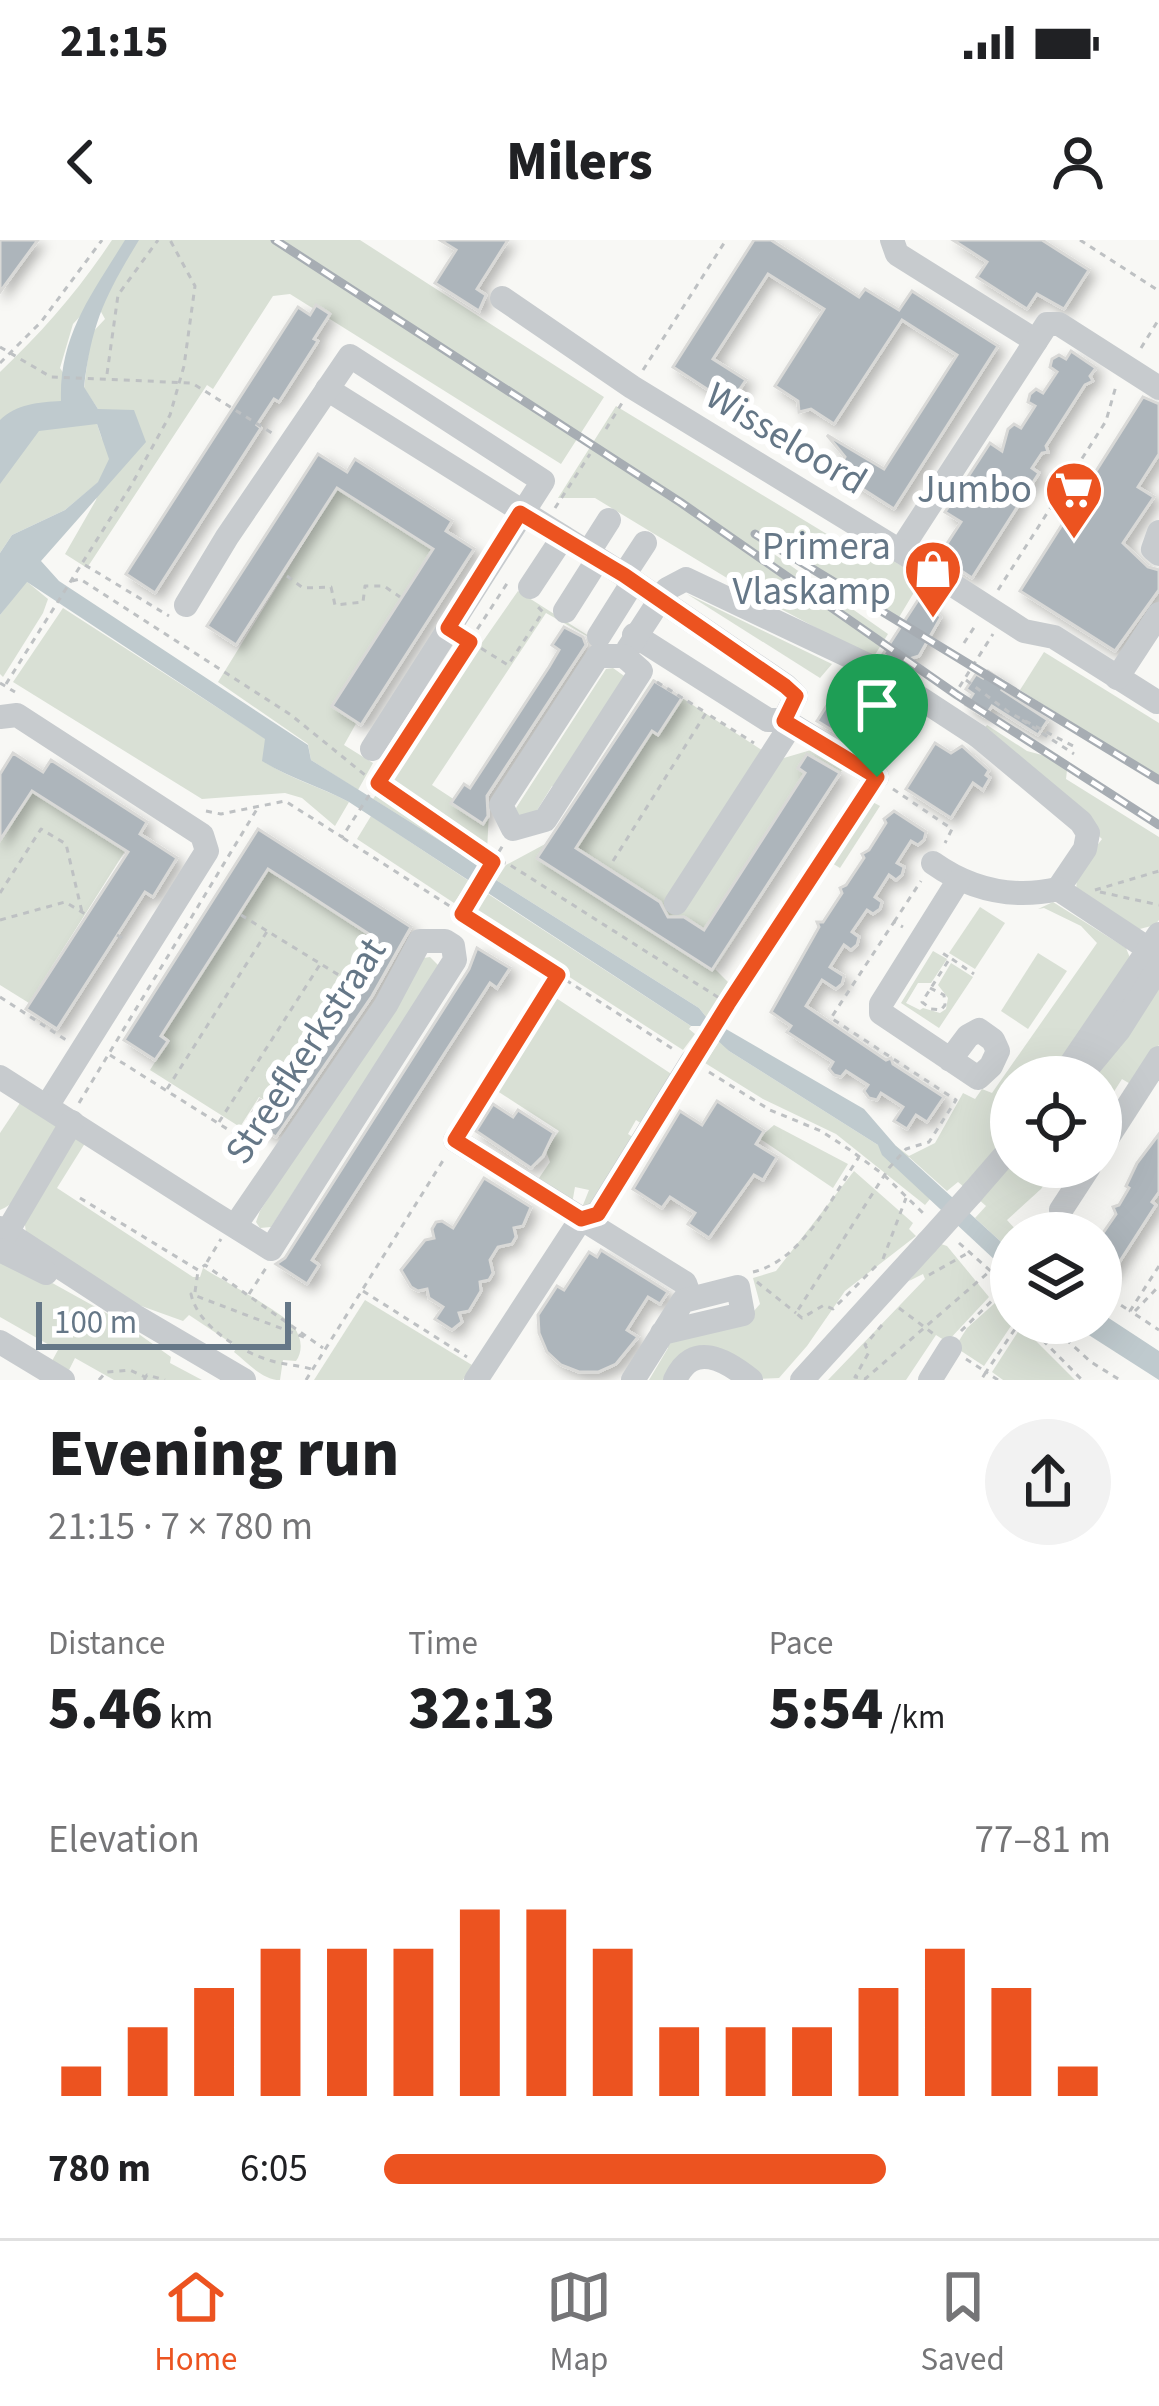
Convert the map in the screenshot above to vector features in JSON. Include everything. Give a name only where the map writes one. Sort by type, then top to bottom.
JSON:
[{"type":"street","points":[[892,240],[897,254],[1036,341]]},
{"type":"street","name":"Wisseloord","points":[[502,298],[632,387],[1024,631],[1054,637],[1158,701]]},
{"type":"street","points":[[900,550],[1047,324],[1059,324],[1159,388]]},
{"type":"street","points":[[183,603],[350,356],[543,481],[520,513],[459,635],[372,749]]},
{"type":"street","points":[[327,388],[593,556],[796,696],[772,755],[676,904]]},
{"type":"street","points":[[565,611],[609,520]]},
{"type":"street","points":[[524,592],[553,531]]},
{"type":"street","points":[[1159,532],[1153,549],[1159,554]]},
{"type":"street","points":[[598,636],[645,543]]},
{"type":"street","points":[[877,777],[788,723],[767,720],[633,654],[598,656],[502,805],[513,830],[545,820],[633,654],[659,601],[686,579],[874,668],[978,736],[1081,822],[1088,833],[1085,849],[1058,889],[1024,897],[958,881],[933,863]]},
{"type":"street","points":[[1117,678],[1159,614]]},
{"type":"street","points":[[9,709],[202,835],[207,851],[93,1056],[2,1238],[244,1380]]},
{"type":"street","points":[[950,1060],[896,1026],[881,1013],[881,1004],[958,881]]},
{"type":"street","points":[[1058,889],[1151,949]]},
{"type":"street","name":"Streefkerkstraat","points":[[235,1226],[386,1005],[420,941],[445,941],[454,946],[454,960],[271,1249]]},
{"type":"street","points":[[1077,1056],[1151,949]]},
{"type":"street","points":[[1097,1056],[1119,1030],[1151,949]]},
{"type":"street","points":[[480,1374],[581,1219],[598,1214],[699,1050]]},
{"type":"street","points":[[1122,1115],[1159,1058]]},
{"type":"street","points":[[0,1077],[271,1249]]},
{"type":"street","points":[[455,1140],[685,1283],[690,1297]]},
{"type":"street","points":[[802,1380],[990,1172]]},
{"type":"street","points":[[1061,1210],[1075,1188]]},
{"type":"street","points":[[633,1380],[662,1333],[690,1297],[738,1287],[743,1314],[662,1333]]},
{"type":"street","points":[[0,1342],[63,1380]]},
{"type":"street","points":[[930,1380],[950,1348]]},
{"type":"street","points":[[675,1380],[680,1368],[697,1357],[722,1357],[752,1380]]},
{"type":"path","points":[[0,363],[74,283],[103,240]]},
{"type":"path","points":[[107,377],[118,295],[158,240]]},
{"type":"path","points":[[9,709],[3,684],[55,610],[170,415],[184,366],[195,286],[170,240]]},
{"type":"path","points":[[606,429],[727,240]]},
{"type":"path","points":[[1080,240],[1159,291]]},
{"type":"path","points":[[950,701],[965,680],[995,613],[1106,422],[1115,388],[1159,319]]},
{"type":"path","points":[[0,347],[51,377],[192,383],[290,444]]},
{"type":"path","points":[[553,531],[590,454]]},
{"type":"path","points":[[83,564],[172,617],[183,603]]},
{"type":"path","points":[[287,576],[303,588],[331,587],[334,605],[363,602],[365,586],[384,586],[400,597]]},
{"type":"path","points":[[72,581],[80,579],[291,715],[492,864],[507,863],[728,1004]]},
{"type":"path","points":[[342,837],[378,783],[459,635],[524,592],[543,612],[508,665],[459,635]]},
{"type":"path","points":[[964,643],[995,613]]},
{"type":"path","points":[[633,654],[706,712],[772,755]]},
{"type":"path","points":[[965,680],[1076,751]]},
{"type":"path","points":[[699,1050],[924,706]]},
{"type":"path","points":[[613,861],[706,712]]},
{"type":"path","points":[[914,721],[934,720]]},
{"type":"path","points":[[877,777],[952,830],[894,922]]},
{"type":"path","points":[[196,809],[221,814],[285,801],[558,975],[699,1050],[770,1111],[821,1131],[859,1156],[906,1198],[932,1234]]},
{"type":"path","points":[[109,1054],[210,895],[258,813],[256,807]]},
{"type":"path","points":[[0,893],[41,829],[66,844],[84,914],[65,902],[0,920]]},
{"type":"path","points":[[462,914],[513,830]]},
{"type":"path","points":[[1159,871],[1093,891],[1159,905]]},
{"type":"path","points":[[241,915],[342,977]]},
{"type":"path","points":[[166,1090],[268,930]]},
{"type":"path","points":[[950,958],[974,974]]},
{"type":"path","points":[[218,1123],[321,963]]},
{"type":"path","points":[[306,1380],[558,975]]},
{"type":"path","points":[[0,998],[93,1056],[109,1054],[277,1161]]},
{"type":"path","points":[[62,1116],[93,1056]]},
{"type":"path","points":[[796,1313],[884,1175],[906,1149]]},
{"type":"path","points":[[753,1272],[774,1267],[820,1217],[859,1156]]},
{"type":"path","points":[[80,1198],[198,1270]]},
{"type":"path","points":[[774,1299],[802,1318],[824,1305],[833,1309],[883,1260],[906,1198]]},
{"type":"path","points":[[235,1226],[225,1232],[198,1270],[191,1301],[216,1333],[272,1361],[312,1370]]},
{"type":"path","points":[[907,1296],[865,1345],[868,1352],[855,1377],[866,1379],[990,1270],[953,1239]]},
{"type":"path","points":[[249,1294],[269,1263],[271,1249]]},
{"type":"path","points":[[920,1279],[969,1252]]},
{"type":"path","points":[[205,1265],[299,1328],[306,1338]]},
{"type":"path","points":[[1131,1312],[1158,1269]]},
{"type":"path","points":[[1131,1312],[1159,1286]]},
{"type":"path","points":[[233,1308],[242,1290]]},
{"type":"path","points":[[362,1290],[480,1374]]},
{"type":"path","points":[[195,1293],[325,1350]]},
{"type":"path","points":[[950,1348],[990,1303]]},
{"type":"path","points":[[1122,1306],[1159,1330]]},
{"type":"path","points":[[998,1380],[986,1372],[1007,1344]]},
{"type":"path","points":[[1044,1344],[1082,1380]]},
{"type":"path","points":[[1072,1344],[1120,1380]]},
{"type":"path","points":[[99,1380],[106,1372],[130,1370],[165,1380]]},
{"type":"shaded area","points":[[112,240],[360,240],[604,397],[561,464],[290,294],[273,296],[213,389],[207,385],[87,568],[65,554],[96,500],[101,480],[65,510],[12,535],[0,553],[0,372],[60,309]],"holes":[[[116,278],[100,310],[105,319],[91,334],[84,388],[98,409],[102,439],[60,368],[73,324]]]},
{"type":"shaded area","points":[[125,240],[139,240],[102,310],[84,387],[98,409],[134,410],[146,442],[41,561],[59,581],[308,745],[311,760],[699,1008],[707,1018],[864,1109],[896,1146],[990,1232],[990,1255],[882,1155],[878,1145],[729,1051],[702,1026],[691,1026],[349,802],[262,761],[265,739],[27,582],[0,615],[0,553],[12,535],[65,510],[98,482],[109,459],[97,424],[39,431],[0,484],[0,420],[21,407],[61,401],[66,356],[90,297]]},
{"type":"shaded area","points":[[616,406],[863,556],[883,565],[888,557],[909,571],[916,589],[898,619],[757,542],[888,634],[873,658],[760,598],[595,498],[558,498]]},
{"type":"shaded area","points":[[339,486],[434,547],[333,703],[358,720],[344,745],[373,763],[358,790],[311,760],[308,744],[218,682]]},
{"type":"shaded area","points":[[26,581],[48,599],[3,677],[0,615]]},
{"type":"shaded area","points":[[518,591],[603,645],[546,613],[432,785],[484,819],[489,811],[487,852],[479,865],[373,799]]},
{"type":"shaded area","points":[[687,594],[832,664],[820,678]]},
{"type":"shaded area","points":[[63,608],[266,739],[263,761],[349,802],[335,826],[302,798],[285,793],[202,799],[13,682]]},
{"type":"shaded area","points":[[1044,652],[1159,723],[1159,777],[1020,690]]},
{"type":"shaded area","points":[[613,668],[627,678],[557,786],[552,786],[531,820],[517,816],[516,808],[606,669]]},
{"type":"shaded area","points":[[653,679],[777,760],[811,750],[842,770],[715,969],[728,982],[707,1018],[699,1008],[496,880],[506,865],[547,843]]},
{"type":"shaded area","points":[[987,725],[1027,751],[1068,762],[1066,779],[1159,837],[1159,920],[1155,925],[1136,930],[1076,894],[1077,872],[1102,839],[983,730]]},
{"type":"shaded area","points":[[34,789],[127,848],[29,1003],[0,985],[0,842]]},
{"type":"shaded area","points":[[854,792],[880,806],[840,868],[814,852]]},
{"type":"shaded area","points":[[371,816],[469,881],[454,903],[357,839]]},
{"type":"shaded area","points":[[268,870],[373,937],[268,1102],[259,1097],[240,1127],[150,1070],[169,1040],[163,1035]]},
{"type":"shaded area","points":[[488,894],[691,1026],[695,1034],[683,1050],[473,915]]},
{"type":"shaded area","points":[[1053,902],[1126,948],[1133,965],[1070,1056],[1018,1056],[1097,943],[1081,926],[1038,909]]},
{"type":"shaded area","points":[[980,907],[1005,923],[975,969],[949,953]]},
{"type":"shaded area","points":[[933,951],[947,959],[931,983],[918,983],[906,1003],[940,1013],[948,998],[938,985],[951,963],[973,977],[939,1028],[901,1003]]},
{"type":"shaded area","points":[[1038,953],[1067,971],[1028,1029],[1001,1011]]},
{"type":"shaded area","points":[[430,957],[439,966],[271,1227],[260,1228],[256,1222],[260,1211],[423,958]]},
{"type":"shaded area","points":[[1159,981],[1159,1045],[1132,1085],[1122,1079],[1122,1056],[1103,1056]]},
{"type":"shaded area","points":[[550,994],[676,1077],[645,1126],[636,1120],[628,1134],[636,1139],[594,1206],[581,1210],[589,1190],[575,1187],[572,1204],[537,1181],[550,1162],[546,1151],[559,1131],[491,1087]]},
{"type":"shaded area","points":[[720,1040],[729,1051],[878,1145],[896,1146],[909,1156],[935,1143],[963,1093],[975,1099],[982,1089],[990,1092],[990,1157],[964,1187],[958,1182],[947,1191],[909,1157],[897,1166],[930,1199],[925,1205],[836,1134],[763,1099],[705,1063]]},
{"type":"shaded area","points":[[22,1100],[57,1122],[55,1134],[30,1185],[0,1210],[0,1133]]},
{"type":"shaded area","points":[[774,1125],[848,1164],[833,1188],[759,1138]]},
{"type":"shaded area","points":[[75,1132],[87,1140],[57,1188],[193,1277],[200,1277],[203,1268],[288,1321],[299,1336],[301,1349],[296,1361],[283,1360],[280,1380],[255,1370],[234,1352],[237,1347],[189,1315],[183,1321],[133,1303],[27,1240],[24,1218]]},
{"type":"shaded area","points":[[854,1171],[913,1223],[909,1229],[916,1236],[845,1291],[779,1378],[756,1379],[732,1356],[663,1380],[649,1380],[668,1348],[666,1342],[746,1320],[760,1304],[753,1278],[776,1271]]},
{"type":"shaded area","points":[[990,1184],[990,1188],[1042,1188],[1016,1212],[990,1212],[990,1232],[975,1218],[986,1206],[977,1198]]},
{"type":"shaded area","points":[[938,1243],[947,1246],[989,1297],[947,1342],[936,1335],[906,1380],[828,1380],[925,1279],[923,1274],[909,1281]]},
{"type":"shaded area","points":[[0,1254],[119,1320],[171,1357],[170,1363],[202,1380],[114,1380],[75,1358],[69,1370],[52,1361],[58,1350],[0,1317]]},
{"type":"shaded area","points":[[365,1300],[472,1365],[463,1380],[314,1380]]},
{"type":"shaded area","points":[[990,1307],[990,1344],[999,1344],[984,1366],[955,1347]]},
{"type":"shaded area","points":[[1122,1327],[1159,1351],[1159,1380],[1103,1344],[1122,1344]]},
{"type":"shaded area","points":[[1010,1344],[1038,1344],[1075,1380],[1003,1380],[992,1372]]},
{"type":"building","points":[[0,240],[38,240],[0,292]]},
{"type":"building","points":[[440,240],[508,240],[477,289],[486,295],[479,311],[435,283],[456,250]]},
{"type":"building","points":[[754,240],[771,240],[859,297],[865,289],[899,310],[912,291],[998,346],[894,509],[836,472],[845,457],[827,435],[884,469],[957,355],[902,320],[834,424],[811,409],[799,412],[798,401],[775,386],[824,309],[768,274],[713,359],[746,380],[730,404],[673,367]]},
{"type":"building","points":[[953,240],[1042,240],[1089,270],[1064,309],[1037,294],[1027,309],[977,277],[987,262]]},
{"type":"building","points":[[316,305],[330,314],[314,339],[318,341],[279,402],[274,399],[257,425],[261,428],[155,593],[126,574],[298,307],[310,315]]},
{"type":"building","points":[[1071,351],[1096,368],[1090,376],[1093,381],[1085,385],[1046,446],[1048,452],[1032,468],[1039,473],[972,578],[939,556],[961,522],[945,512],[990,443],[1002,451],[1008,429],[1014,424],[1021,428],[1035,406],[1028,402],[1030,394],[1036,389],[1043,393],[1057,372],[1050,367],[1052,359],[1059,355],[1066,359]]},
{"type":"building","points":[[1143,397],[1159,404],[1159,454],[1138,487],[1154,497],[1123,543],[1148,567],[1159,570],[1159,590],[1115,651],[1020,591]]},
{"type":"building","points":[[318,454],[347,472],[355,459],[452,521],[446,531],[474,549],[361,725],[332,706],[433,549],[337,488],[236,645],[207,626]]},
{"type":"building","points":[[920,597],[941,617],[919,656],[909,659],[910,672],[883,654]]},
{"type":"building","points":[[564,627],[583,637],[586,645],[487,796],[488,816],[483,824],[451,803],[464,784],[470,788],[549,667],[559,650],[552,645]]},
{"type":"building","points":[[988,671],[1006,683],[1002,690],[1048,720],[1038,735],[992,706],[985,717],[966,705],[973,694],[966,689],[976,674],[983,678]]},
{"type":"building","points":[[654,681],[682,698],[658,735],[652,731],[576,848],[660,902],[668,917],[684,917],[704,930],[805,773],[798,768],[807,754],[840,773],[712,970],[537,858]]},
{"type":"building","points":[[865,682],[892,699],[872,731],[863,726],[853,743],[817,721],[840,685],[856,695]]},
{"type":"building","points":[[935,743],[951,753],[962,746],[989,770],[983,790],[973,783],[951,818],[906,789]]},
{"type":"building","points":[[13,753],[43,772],[51,760],[147,822],[140,834],[177,858],[153,897],[145,892],[57,1029],[26,1009],[128,852],[32,791],[0,840],[0,774]]},
{"type":"building","points":[[894,811],[926,832],[924,840],[918,845],[911,841],[897,863],[904,867],[902,875],[896,880],[889,875],[875,897],[882,902],[880,909],[873,914],[867,910],[852,932],[859,937],[857,945],[851,950],[844,945],[830,967],[844,976],[842,984],[836,989],[822,980],[806,1006],[944,1097],[927,1122],[916,1115],[907,1129],[894,1121],[903,1107],[881,1093],[877,1100],[869,1098],[864,1091],[868,1085],[846,1071],[841,1077],[834,1075],[829,1069],[833,1062],[787,1032],[791,1026],[771,1012],[819,927],[817,922],[823,922],[842,893],[840,888],[886,823],[884,819]]},
{"type":"building","points":[[258,829],[411,927],[372,996],[276,1137],[248,1120],[260,1100],[267,1105],[375,938],[268,869],[161,1036],[168,1041],[155,1060],[124,1040]]},
{"type":"building","points":[[477,948],[510,968],[497,988],[490,983],[446,1051],[312,1260],[319,1265],[307,1284],[276,1264],[285,1258],[469,969]]},
{"type":"building","points":[[717,1101],[764,1131],[756,1144],[777,1157],[763,1180],[754,1175],[709,1238],[688,1224],[695,1213],[670,1197],[662,1208],[633,1189],[680,1111],[702,1125]]},
{"type":"building","points":[[493,1104],[513,1117],[518,1110],[554,1133],[531,1168],[476,1131]]},
{"type":"building","points":[[1159,1134],[1159,1192],[1152,1202],[1156,1205],[1122,1258],[1122,1212],[1113,1207],[1129,1188],[1137,1163]]},
{"type":"building","points":[[484,1178],[531,1207],[523,1226],[514,1228],[512,1244],[498,1247],[490,1260],[493,1273],[480,1282],[481,1291],[469,1311],[459,1313],[462,1322],[452,1330],[435,1319],[443,1307],[429,1298],[427,1289],[411,1287],[401,1270],[425,1240],[434,1238],[436,1222],[453,1228]]},
{"type":"building","points":[[601,1250],[668,1292],[660,1304],[648,1297],[627,1330],[638,1337],[616,1364],[598,1372],[579,1372],[561,1365],[547,1352],[538,1315],[557,1286],[564,1290],[589,1252],[597,1257]]},
{"type":"railway","points":[[275,240],[680,502],[957,695],[1159,825]]},
{"type":"railway","points":[[755,534],[1159,780]]},
{"type":"place","name":"Jumbo","points":[[1074,541]]},
{"type":"place","name":"Primera Vlaskamp","points":[[933,620]]},
{"type":"route","points":[[520,513],[624,575],[785,686],[796,696],[784,721],[877,777],[598,1214],[581,1219],[455,1140],[558,975],[462,914],[493,862],[378,783],[470,642],[448,628],[520,513]]}]
